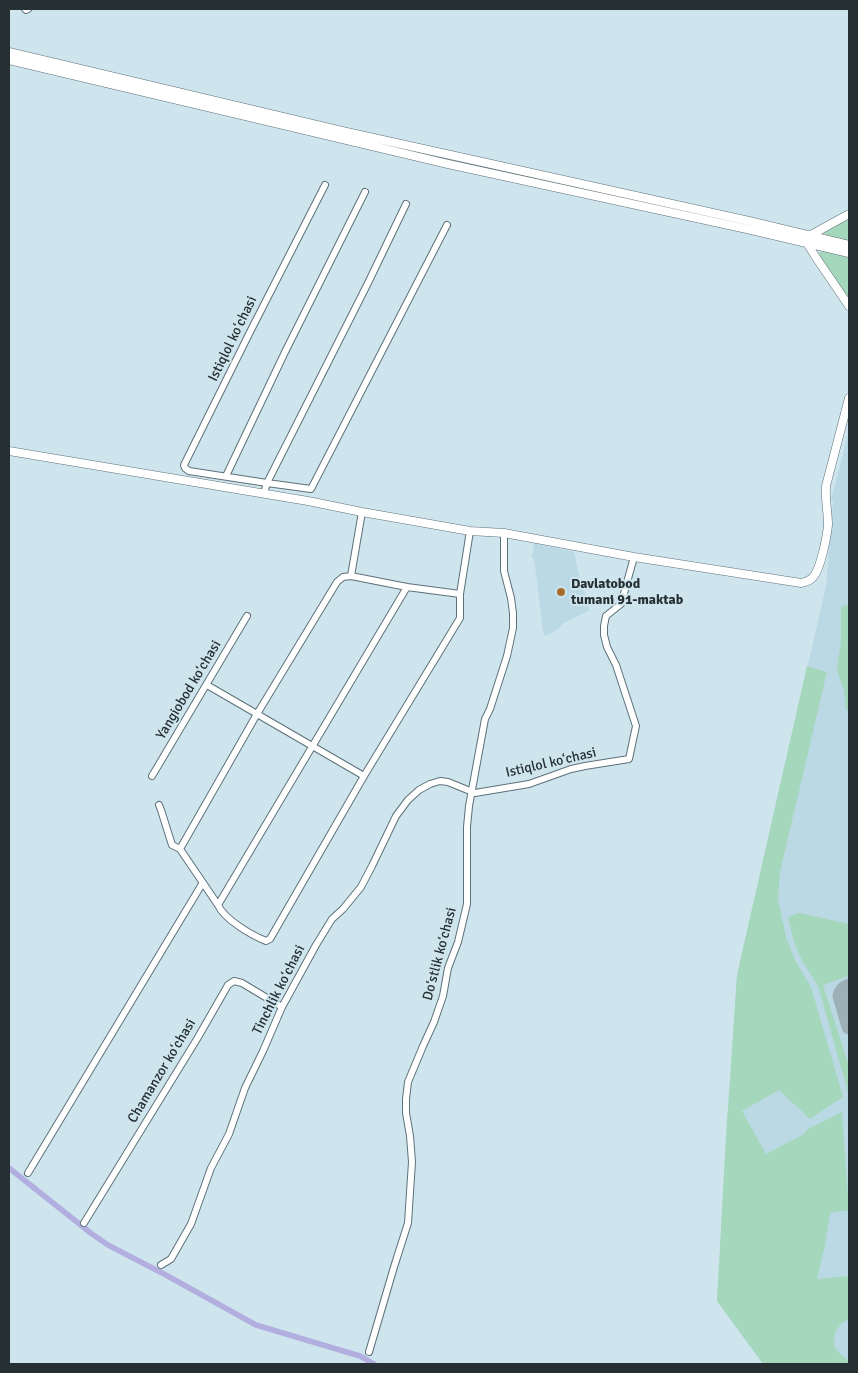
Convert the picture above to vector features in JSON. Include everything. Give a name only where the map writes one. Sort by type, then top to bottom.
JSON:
[{"type":"street","points":[[9,52],[808,240],[849,253]]},
{"type":"street","points":[[9,60],[448,164],[808,240],[849,245]]},
{"type":"street","name":"Istiqlol koʻchasi","points":[[325,185],[184,466],[189,471],[311,489],[447,225]]},
{"type":"street","points":[[226,476],[365,192]]},
{"type":"street","points":[[264,493],[267,483],[406,204]]},
{"type":"street","points":[[808,240],[849,214]]},
{"type":"street","points":[[808,240],[815,256],[849,306]]},
{"type":"street","points":[[9,450],[308,500],[362,512],[470,531],[504,533],[634,557],[801,584],[810,580],[817,572],[826,540],[828,525],[825,497],[826,486],[849,398]]},
{"type":"street","points":[[351,576],[362,512]]},
{"type":"street","points":[[159,805],[172,845],[180,849],[218,905],[220,911],[226,918],[263,940],[268,941],[364,776],[460,618],[460,594],[470,531]]},
{"type":"street","name":"Doʻstlik koʻchasi","points":[[370,1352],[408,1223],[412,1162],[406,1113],[408,1082],[443,996],[448,968],[458,942],[467,904],[467,827],[471,791],[485,719],[507,656],[514,614],[504,571],[504,533]]},
{"type":"street","name":"Istiqlol koʻchasi","points":[[471,791],[480,793],[521,785],[571,769],[629,760],[636,726],[616,665],[607,647],[604,626],[606,616],[621,604],[634,557]]},
{"type":"street","points":[[180,849],[257,714],[337,582],[344,577],[351,576],[407,587],[460,594]]},
{"type":"street","points":[[218,905],[407,587]]},
{"type":"street","name":"Yangiobod koʻchasi","points":[[152,776],[247,616]]},
{"type":"street","points":[[207,685],[364,776]]},
{"type":"street","name":"Tinchlik koʻchasi","points":[[161,1265],[171,1259],[191,1224],[211,1168],[229,1134],[245,1088],[282,1007],[332,919],[361,887],[396,816],[408,800],[419,790],[430,784],[448,782],[471,791]]},
{"type":"street","points":[[28,1173],[202,884]]},
{"type":"street","name":"Chamanzor koʻchasi","points":[[84,1223],[228,985],[234,981],[242,983],[282,1007]]},
{"type":"shaded area","points":[[849,430],[849,1364],[763,1364],[717,1301],[737,975],[826,586],[833,501],[831,500]]},
{"type":"shaded area","name":"Davlatobod tumani 91-maktab","points":[[534,543],[574,552],[582,588],[586,595],[584,597],[590,610],[562,624],[559,629],[545,636],[534,558],[532,558]]},
{"type":"green space","points":[[849,217],[849,241],[828,237],[825,234],[824,231]]},
{"type":"green space","points":[[824,251],[849,258],[849,302],[818,255]]},
{"type":"green space","points":[[849,606],[849,710],[846,710],[844,690],[837,665],[841,643],[841,607]]},
{"type":"green space","points":[[807,666],[827,672],[780,872],[778,899],[786,937],[795,960],[811,987],[843,1097],[810,1119],[779,1090],[742,1111],[766,1154],[804,1134],[808,1129],[842,1112],[849,1210],[830,1213],[817,1279],[849,1276],[849,1319],[841,1324],[835,1332],[834,1346],[849,1361],[849,1364],[763,1364],[717,1301],[726,1136],[737,975]]},
{"type":"green space","points":[[800,913],[849,924],[849,976],[823,985],[849,1066],[849,1096],[818,986],[802,961],[794,942],[788,918]]},
{"type":"waterway","points":[[9,1168],[108,1245],[256,1325],[360,1356],[374,1364]]},
{"type":"taxiway","points":[[849,986],[841,992],[840,996],[849,1027]]},
{"type":"place","name":"Davlatobod tumani 91-maktab","points":[[561,592]]}]
